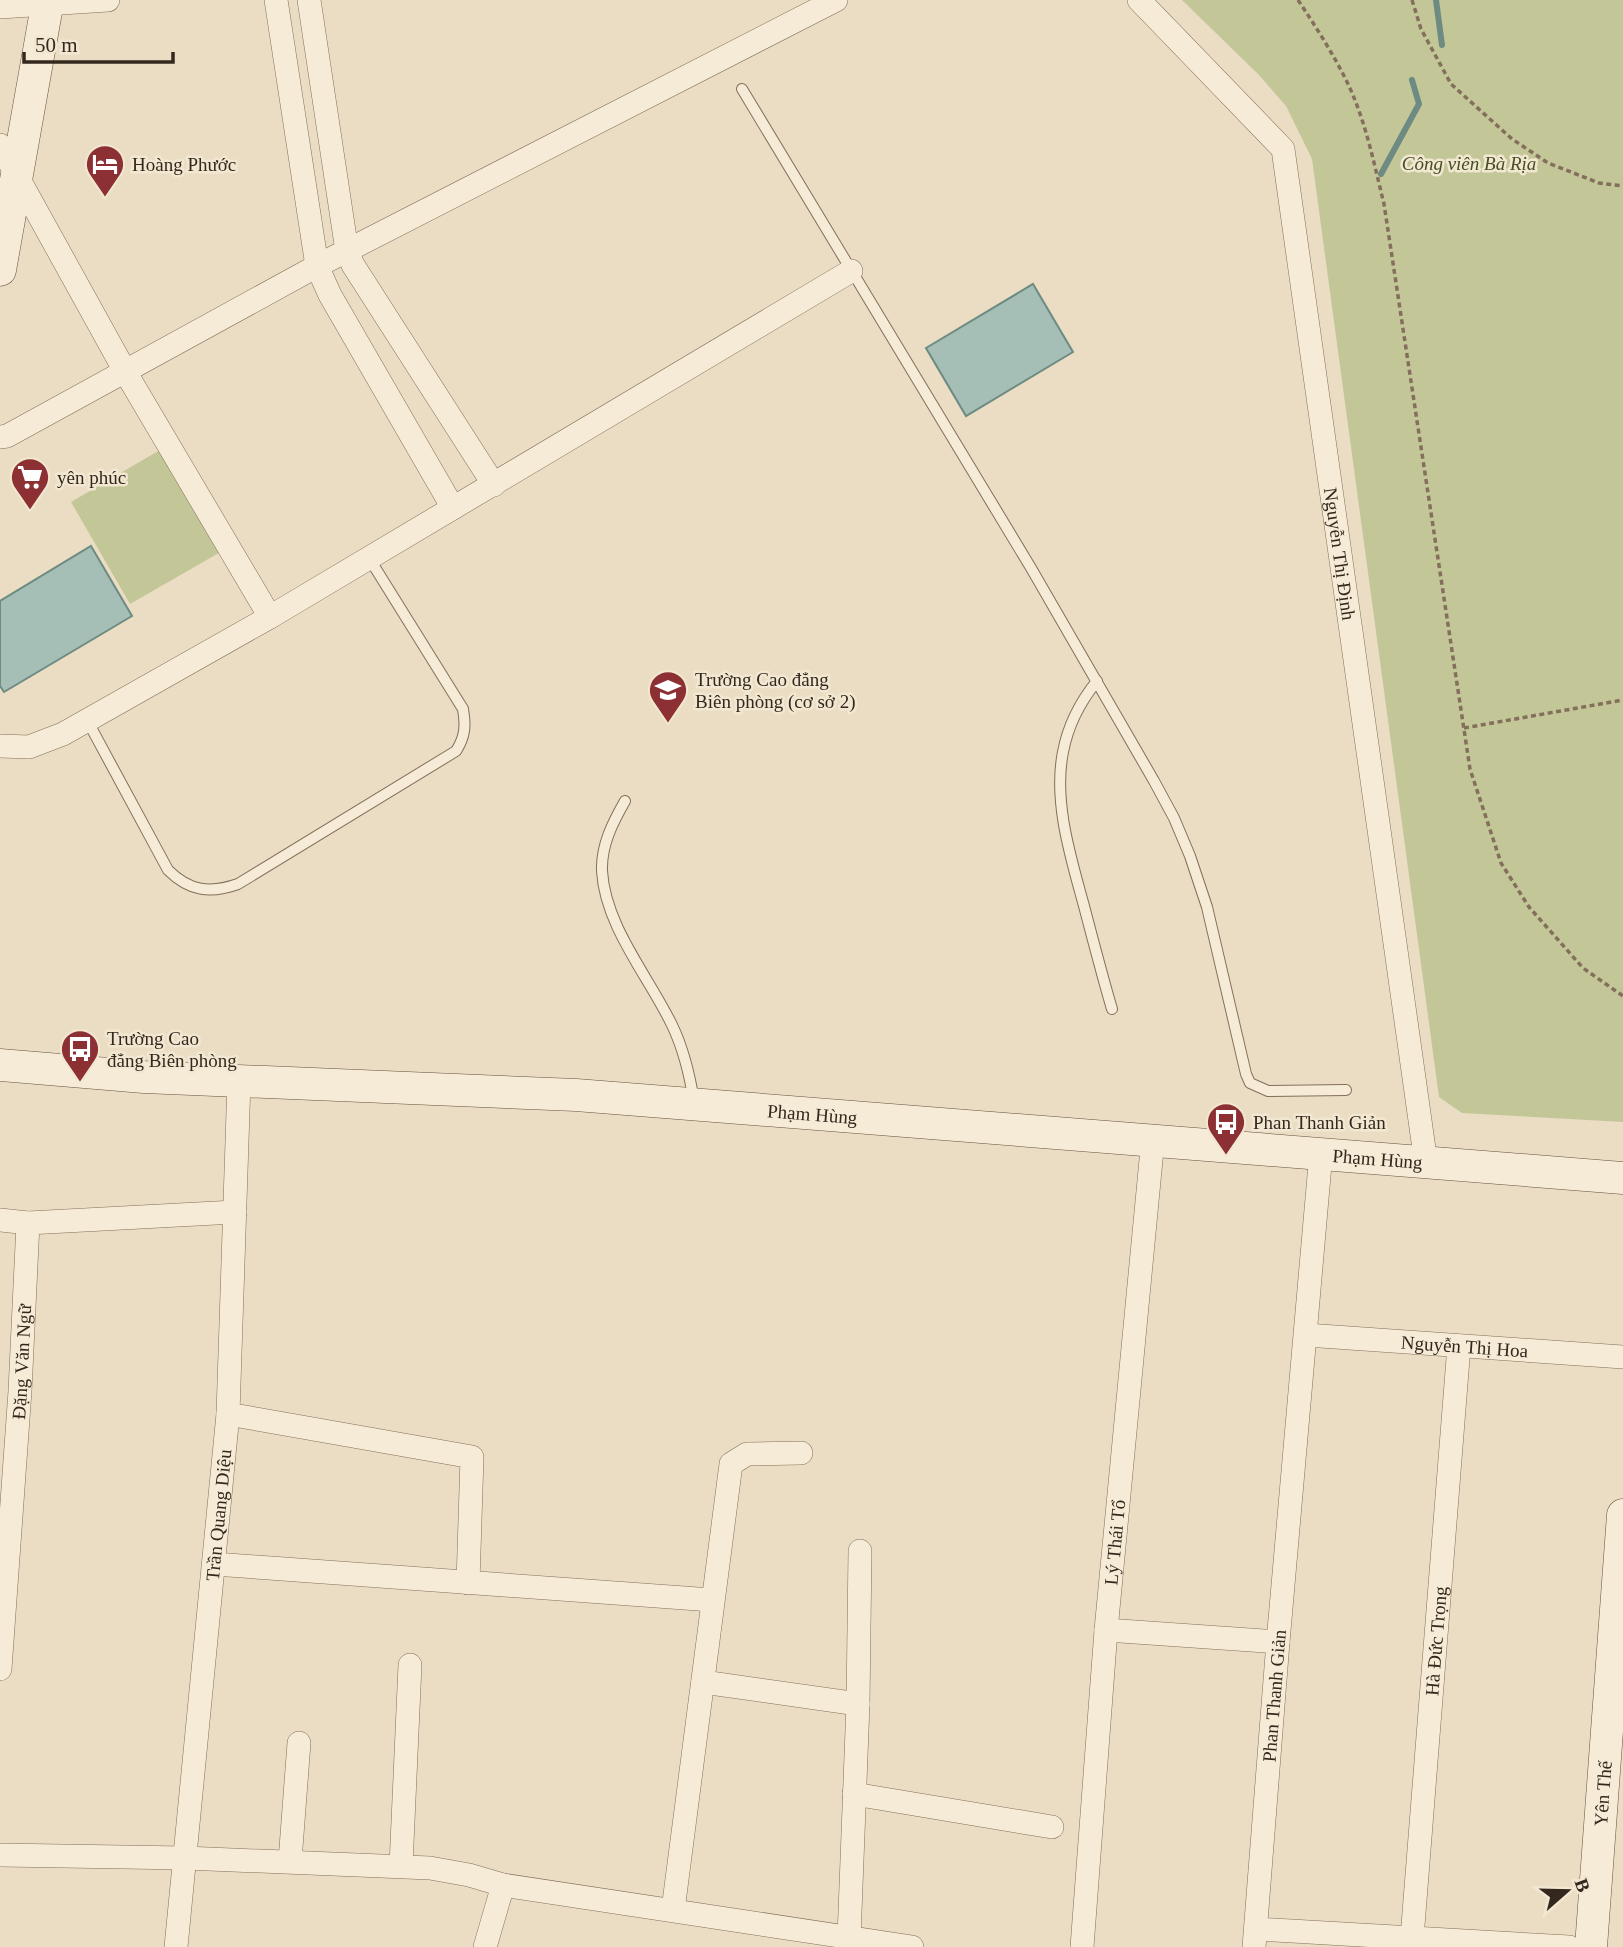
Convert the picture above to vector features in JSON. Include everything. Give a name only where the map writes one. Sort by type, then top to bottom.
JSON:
[{"type":"street","points":[[0,7],[108,0]]},
{"type":"street","points":[[276,0],[317,266],[330,295],[453,508]]},
{"type":"street","points":[[309,0],[347,251],[353,265],[494,485]]},
{"type":"street","points":[[0,437],[7,436],[126,373],[317,266],[836,0]]},
{"type":"street","name":"Nguyễn Thị Định","points":[[1139,0],[1283,149],[1426,1163]]},
{"type":"street","points":[[0,270],[48,2]]},
{"type":"street","points":[[0,145],[18,173],[126,373],[270,617]]},
{"type":"street","points":[[0,746],[12,748],[37,745],[63,734],[270,617],[850,271]]},
{"type":"street","name":"Phạm Hùng","points":[[0,1065],[144,1077],[576,1095],[1623,1178]]},
{"type":"street","name":"Trần Quang Diệu","points":[[176,1947],[228,1414],[239,1081]]},
{"type":"street","name":"Lý Thái Tổ","points":[[1082,1947],[1106,1630],[1153,1139]]},
{"type":"street","name":"Phan Thanh Giản","points":[[1255,1938],[1321,1153]]},
{"type":"street","points":[[0,1220],[28,1223],[234,1212]]},
{"type":"street","name":"Đặng Văn Ngữ","points":[[0,1669],[20,1391],[28,1223]]},
{"type":"street","name":"Nguyễn Thị Hoa","points":[[1306,1335],[1623,1357]]},
{"type":"street","name":"Hà Đức Trọng","points":[[1412,1938],[1459,1346]]},
{"type":"street","points":[[228,1414],[472,1457],[468,1583]]},
{"type":"street","points":[[673,1910],[731,1464],[747,1454],[801,1453]]},
{"type":"street","name":"Yên Thế","points":[[1591,1947],[1617,1669],[1623,1515]]},
{"type":"street","points":[[849,1938],[858,1704],[860,1551]]},
{"type":"street","points":[[214,1564],[712,1600]]},
{"type":"street","points":[[1106,1630],[1278,1643]]},
{"type":"street","points":[[401,1866],[410,1665]]},
{"type":"street","points":[[703,1682],[858,1704]]},
{"type":"street","points":[[289,1861],[299,1743]]},
{"type":"street","points":[[854,1794],[1052,1827]]},
{"type":"street","points":[[0,1855],[289,1861],[430,1868],[503,1885],[912,1947]]},
{"type":"street","points":[[485,1947],[503,1885]]},
{"type":"street","points":[[1255,1938],[1412,1938],[1569,1947]]},
{"type":"lane","points":[[742,89],[1097,681],[1154,781],[1190,856],[1207,908],[1250,1083],[1268,1091],[1346,1090]]},
{"type":"lane","points":[[87,720],[168,870],[179,881],[195,888],[222,890],[238,884],[456,751],[464,738],[463,709],[369,558]]},
{"type":"lane","points":[[1097,681],[1077,709],[1067,737],[1062,762],[1061,796],[1064,824],[1076,877],[1112,1009]]},
{"type":"lane","points":[[625,801],[611,825],[605,846],[602,868],[604,890],[638,965],[672,1025],[690,1078],[694,1104]]},
{"type":"path","points":[[1298,0],[1349,86],[1369,140],[1384,204],[1470,769],[1501,863],[1529,907],[1583,968],[1623,996]]},
{"type":"path","points":[[1412,0],[1422,29],[1451,84],[1512,139],[1548,163],[1599,183],[1623,186]]},
{"type":"path","points":[[1464,728],[1623,700]]},
{"type":"green space","name":"Công viên Bà Rịa","points":[[1182,0],[1623,0],[1623,1122],[1462,1113],[1439,1097],[1312,159],[1286,106],[1259,75]]},
{"type":"green space","points":[[165,447],[224,550],[130,604],[71,502]]},
{"type":"water","points":[[1033,284],[1073,352],[966,416],[926,348]]},
{"type":"water","points":[[91,546],[132,616],[4,692],[0,686],[0,601]]},
{"type":"waterway","points":[[1436,0],[1442,45]]},
{"type":"waterway","points":[[1381,174],[1419,104],[1412,80]]},
{"type":"place","name":"Hoàng Phước","points":[[105,198]]},
{"type":"place","name":"yên phúc","points":[[30,511]]},
{"type":"place","name":"Trường Cao đẳng Biên phòng (cơ sở 2)","points":[[668,724]]},
{"type":"place","name":"Trường Cao đẳng Biên phòng","points":[[80,1083]]},
{"type":"place","name":"Phan Thanh Giản","points":[[1226,1156]]}]
